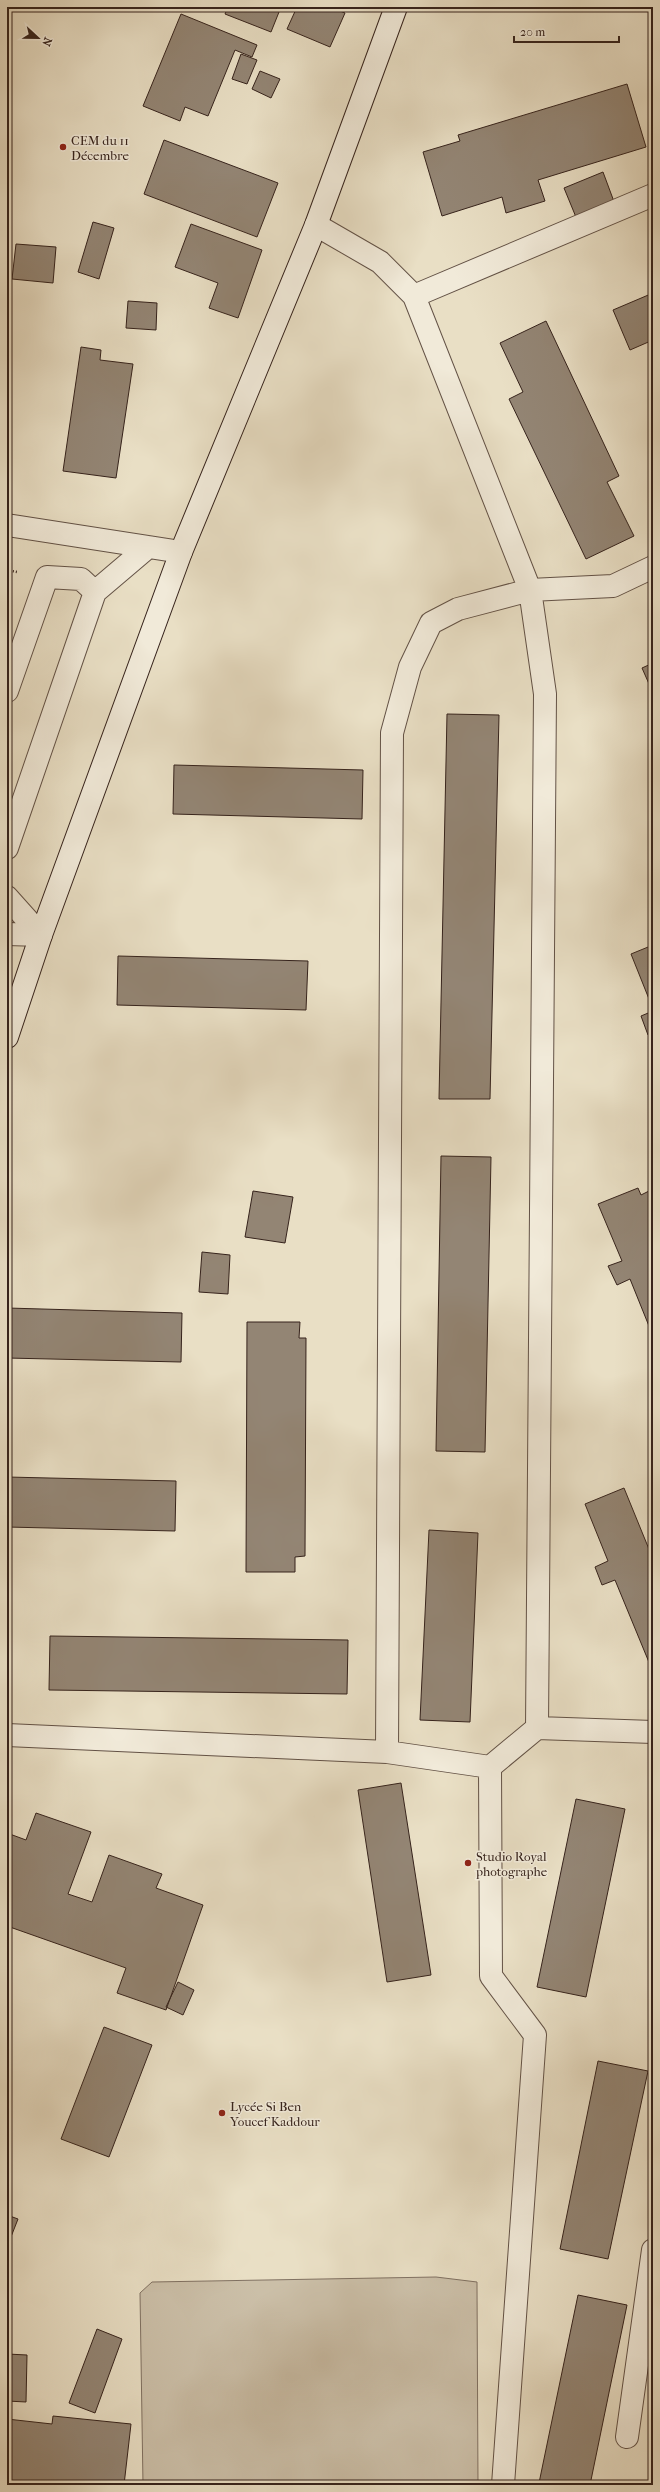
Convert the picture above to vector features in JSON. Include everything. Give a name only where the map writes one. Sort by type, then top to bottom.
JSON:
[{"type":"street","points":[[7,1037],[41,935],[181,552],[316,225],[396,7]]},
{"type":"street","points":[[414,296],[653,195]]},
{"type":"street","points":[[316,225],[380,262],[414,296],[530,590],[545,694],[537,1728]]},
{"type":"street","points":[[7,525],[181,552]]},
{"type":"street","points":[[7,848],[95,592],[148,547]]},
{"type":"street","points":[[387,1752],[392,733],[410,667],[431,623],[458,609],[530,590],[613,586],[653,567]]},
{"type":"street","points":[[7,691],[47,577],[81,579],[95,592]]},
{"type":"street","points":[[7,897],[41,935]]},
{"type":"street","points":[[7,934],[41,935]]},
{"type":"street","points":[[7,1735],[387,1752],[490,1767],[537,1728],[653,1732]]},
{"type":"street","points":[[490,1767],[491,1976],[535,2035],[503,2485]]},
{"type":"street","points":[[627,2437],[653,2250]]},
{"type":"shaded area","points":[[436,2277],[477,2282],[478,2485],[143,2485],[140,2293],[152,2282]]},
{"type":"building","points":[[228,7],[281,7],[271,32],[225,14]]},
{"type":"building","points":[[297,7],[330,7],[345,13],[330,47],[287,29]]},
{"type":"building","points":[[181,14],[257,45],[252,57],[235,50],[208,116],[185,107],[180,121],[143,106]]},
{"type":"building","points":[[241,54],[257,60],[247,84],[232,79]]},
{"type":"building","points":[[260,71],[280,79],[271,98],[252,89]]},
{"type":"building","points":[[627,84],[646,147],[538,180],[545,201],[506,213],[502,197],[442,216],[423,152],[460,141],[458,135]]},
{"type":"building","points":[[164,140],[278,183],[257,237],[144,194]]},
{"type":"building","points":[[603,172],[616,207],[578,222],[564,188]]},
{"type":"building","points":[[93,222],[114,228],[99,279],[78,272]]},
{"type":"building","points":[[191,224],[262,250],[238,318],[209,308],[218,283],[175,267]]},
{"type":"building","points":[[16,244],[56,247],[53,283],[12,279]]},
{"type":"building","points":[[653,293],[653,340],[630,350],[613,310]]},
{"type":"building","points":[[128,301],[157,303],[156,330],[126,328]]},
{"type":"building","points":[[546,321],[619,476],[607,482],[634,536],[586,559],[509,399],[523,392],[500,343]]},
{"type":"building","points":[[81,347],[101,350],[100,360],[133,364],[116,478],[63,471]]},
{"type":"building","points":[[653,663],[653,693],[642,668]]},
{"type":"building","points":[[447,714],[499,715],[490,1099],[439,1099]]},
{"type":"building","points":[[174,765],[363,770],[362,819],[173,814]]},
{"type":"building","points":[[653,945],[653,1009],[631,954]]},
{"type":"building","points":[[118,956],[308,961],[306,1010],[117,1005]]},
{"type":"building","points":[[653,1011],[653,1033],[648,1035],[641,1016]]},
{"type":"building","points":[[441,1156],[491,1157],[485,1452],[436,1451]]},
{"type":"building","points":[[638,1188],[641,1195],[653,1189],[653,1212],[649,1214],[653,1224],[653,1336],[630,1279],[617,1285],[608,1266],[622,1261],[598,1204]]},
{"type":"building","points":[[253,1191],[293,1197],[285,1243],[245,1237]]},
{"type":"building","points":[[202,1252],[230,1255],[228,1294],[199,1292]]},
{"type":"building","points":[[7,1308],[182,1313],[181,1362],[7,1358]]},
{"type":"building","points":[[247,1322],[300,1322],[299,1338],[306,1338],[305,1556],[295,1557],[295,1572],[246,1572]]},
{"type":"building","points":[[7,1477],[176,1481],[175,1531],[7,1527]]},
{"type":"building","points":[[624,1488],[653,1559],[653,1672],[615,1580],[602,1585],[595,1567],[608,1561],[585,1504]]},
{"type":"building","points":[[429,1530],[478,1533],[470,1722],[420,1720]]},
{"type":"building","points":[[50,1636],[348,1640],[347,1694],[49,1690]]},
{"type":"building","points":[[401,1783],[431,1975],[387,1982],[358,1790]]},
{"type":"building","points":[[576,1799],[625,1809],[586,1997],[537,1987]]},
{"type":"building","points":[[36,1813],[91,1832],[68,1894],[92,1902],[109,1855],[162,1874],[156,1888],[203,1905],[166,2010],[117,1993],[126,1968],[7,1926],[7,1833],[26,1840]]},
{"type":"building","points":[[178,1982],[194,1990],[183,2015],[166,2007]]},
{"type":"building","points":[[104,2027],[152,2045],[109,2157],[61,2139]]},
{"type":"building","points":[[598,2061],[648,2071],[608,2259],[560,2249]]},
{"type":"building","points":[[7,2215],[18,2219],[7,2247]]},
{"type":"building","points":[[578,2295],[627,2305],[590,2485],[548,2485],[539,2483]]},
{"type":"building","points":[[97,2329],[122,2339],[95,2413],[69,2403]]},
{"type":"building","points":[[7,2354],[27,2355],[26,2402],[7,2401]]},
{"type":"building","points":[[53,2416],[131,2424],[124,2485],[7,2485],[7,2419],[52,2424]]},
{"type":"place","name":"CEM du 11 Décembre","points":[[63,147]]},
{"type":"place","name":"Studio Royal photographe","points":[[468,1863]]},
{"type":"place","name":"Lycée Si Ben Youcef Kaddour","points":[[222,2113]]}]
